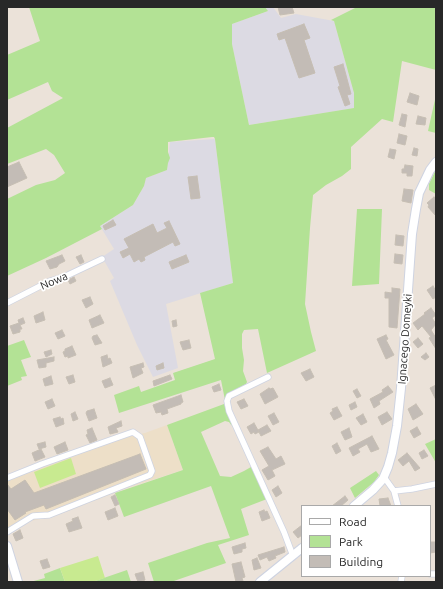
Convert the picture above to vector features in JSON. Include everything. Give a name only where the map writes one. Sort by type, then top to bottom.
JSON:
[{"type":"street","name":"Ignacego Domeyki","points":[[355,505],[373,490],[384,477],[392,453],[397,426],[401,388],[412,234],[419,193],[430,170],[436,162]]},
{"type":"street","name":"Nowa","points":[[7,303],[102,259]]},
{"type":"street","points":[[268,377],[229,396],[227,401],[229,411],[284,532],[293,556]]},
{"type":"street","points":[[7,478],[133,432],[140,437],[152,471],[150,475],[49,515],[33,516],[7,532]]},
{"type":"street","points":[[384,477],[394,491],[398,505]]},
{"type":"street","points":[[394,491],[436,484]]},
{"type":"street","points":[[7,546],[18,582]]},
{"type":"street","points":[[260,582],[301,549]]},
{"type":"shaded area","points":[[265,7],[273,7],[281,18],[296,14],[334,21],[354,93],[355,108],[249,125],[232,44],[232,24],[268,11]]},
{"type":"shaded area","points":[[215,139],[233,283],[166,304],[178,368],[153,377],[137,345],[110,281],[114,278],[102,257],[114,249],[100,226],[133,205],[144,186],[146,178],[167,170],[170,142]]},
{"type":"shaded area","points":[[167,425],[183,470],[130,487],[53,517],[30,521],[7,534],[7,480],[120,438],[145,433]]},
{"type":"green space","points":[[29,7],[265,7],[268,11],[232,24],[232,44],[249,125],[354,108],[354,93],[334,21],[331,20],[357,7],[436,7],[436,70],[402,61],[393,122],[382,119],[351,147],[351,169],[313,195],[305,304],[316,351],[267,373],[258,329],[244,330],[242,334],[244,360],[243,371],[247,382],[228,394],[225,400],[221,380],[119,413],[114,395],[139,386],[141,392],[175,380],[173,373],[215,359],[200,293],[233,283],[215,139],[212,137],[168,142],[168,152],[170,158],[167,170],[146,178],[144,186],[133,205],[100,226],[102,229],[7,276],[7,199],[36,185],[55,180],[65,173],[54,155],[46,149],[7,164],[7,128],[63,98],[52,91],[48,82],[7,100],[7,55],[40,41]]},
{"type":"green space","points":[[436,95],[436,133],[428,131]]},
{"type":"green space","points":[[436,169],[436,194],[429,190],[429,184]]},
{"type":"green space","points":[[357,209],[382,209],[379,284],[352,286]]},
{"type":"green space","points":[[24,340],[31,357],[21,360],[27,376],[21,377],[22,380],[7,386],[7,346]]},
{"type":"green space","points":[[224,404],[232,426],[229,422],[225,421],[201,432],[220,476],[231,477],[251,467],[267,499],[241,509],[249,535],[218,545],[226,563],[171,582],[154,582],[148,563],[207,543],[230,538],[211,486],[124,517],[115,493],[183,470],[167,425]]},
{"type":"green space","points":[[436,439],[436,463],[425,444]]},
{"type":"green space","points":[[71,458],[76,474],[40,488],[34,472]]},
{"type":"green space","points":[[376,471],[379,475],[374,482],[355,498],[350,488]]},
{"type":"green space","points":[[98,556],[105,578],[92,582],[65,582],[60,568]]},
{"type":"green space","points":[[60,568],[65,582],[30,582],[45,578],[44,574]]},
{"type":"green space","points":[[127,570],[131,582],[92,582]]},
{"type":"building","points":[[278,7],[292,7],[294,13],[280,15]]},
{"type":"building","points":[[304,24],[310,38],[304,40],[315,73],[299,78],[285,38],[279,40],[277,34]]},
{"type":"building","points":[[343,64],[351,94],[347,95],[350,104],[345,106],[338,87],[340,86],[334,67]]},
{"type":"building","points":[[410,93],[419,96],[417,105],[407,102]]},
{"type":"building","points":[[402,114],[407,115],[405,127],[399,125]]},
{"type":"building","points":[[418,116],[426,118],[425,125],[416,124]]},
{"type":"building","points":[[399,134],[407,136],[405,145],[397,143]]},
{"type":"building","points":[[414,148],[418,149],[417,156],[412,155]]},
{"type":"building","points":[[390,149],[396,150],[394,159],[388,157]]},
{"type":"building","points":[[19,162],[27,178],[7,187],[7,167]]},
{"type":"building","points":[[405,165],[413,166],[412,176],[407,176],[407,173],[402,173],[402,169],[404,169]]},
{"type":"building","points":[[197,176],[200,198],[191,199],[188,177]]},
{"type":"building","points":[[404,189],[413,190],[411,203],[402,201]]},
{"type":"building","points":[[434,197],[436,199],[436,216],[428,207],[429,205],[427,203]]},
{"type":"building","points":[[113,220],[116,225],[105,230],[103,226]]},
{"type":"building","points":[[169,221],[180,244],[175,246],[173,242],[144,257],[145,260],[141,262],[139,259],[134,262],[130,254],[123,258],[120,252],[129,248],[124,239],[153,224],[157,233],[167,228],[164,223]]},
{"type":"building","points":[[396,235],[404,236],[403,246],[395,245]]},
{"type":"building","points":[[395,254],[403,255],[402,264],[394,263]]},
{"type":"building","points":[[62,255],[65,261],[57,267],[50,269],[46,261]]},
{"type":"building","points":[[81,255],[84,262],[80,264],[76,257]]},
{"type":"building","points":[[186,255],[189,262],[172,269],[169,262]]},
{"type":"building","points":[[74,277],[76,281],[70,284],[68,280]]},
{"type":"building","points":[[433,286],[436,291],[436,297],[433,299],[427,290]]},
{"type":"building","points":[[392,288],[400,289],[397,328],[389,327],[389,298],[385,298],[385,292],[392,293]]},
{"type":"building","points":[[90,297],[93,304],[86,308],[82,300]]},
{"type":"building","points":[[431,308],[436,315],[432,318],[436,324],[431,330],[436,338],[436,349],[429,338],[431,337],[422,326],[418,330],[413,323]]},
{"type":"building","points":[[43,312],[45,320],[36,323],[34,316]]},
{"type":"building","points":[[100,315],[104,323],[92,328],[89,320]]},
{"type":"building","points":[[23,318],[25,323],[20,325],[22,329],[20,329],[20,332],[13,334],[10,326],[19,323],[18,320]]},
{"type":"building","points":[[176,320],[177,326],[173,327],[172,321]]},
{"type":"building","points":[[62,330],[65,336],[58,339],[55,333]]},
{"type":"building","points":[[97,335],[102,343],[95,345],[92,338],[93,336]]},
{"type":"building","points":[[386,335],[388,339],[386,340],[394,355],[386,359],[377,339]]},
{"type":"building","points":[[418,338],[423,344],[418,348],[413,342]]},
{"type":"building","points":[[189,340],[191,348],[183,350],[180,342]]},
{"type":"building","points":[[72,346],[76,355],[68,358],[68,356],[65,357],[63,352],[65,349]]},
{"type":"building","points":[[51,350],[52,354],[46,357],[44,352]]},
{"type":"building","points":[[426,353],[429,357],[425,360],[421,357]]},
{"type":"building","points":[[107,355],[108,359],[110,358],[112,363],[103,367],[101,357]]},
{"type":"building","points":[[54,357],[54,361],[46,363],[46,367],[39,368],[37,360]]},
{"type":"building","points":[[143,363],[144,367],[141,368],[143,373],[133,378],[130,367]]},
{"type":"building","points":[[163,363],[164,368],[157,370],[156,366]]},
{"type":"building","points":[[310,369],[314,377],[306,381],[301,373]]},
{"type":"building","points":[[73,375],[75,382],[69,384],[66,377]]},
{"type":"building","points":[[170,375],[172,379],[154,386],[153,381]]},
{"type":"building","points":[[51,376],[53,384],[45,386],[43,379]]},
{"type":"building","points":[[110,378],[113,385],[105,388],[102,381]]},
{"type":"building","points":[[219,384],[221,390],[214,392],[212,387]]},
{"type":"building","points":[[436,385],[436,400],[430,388]]},
{"type":"building","points":[[388,386],[393,392],[379,401],[380,404],[374,408],[370,399],[383,392],[382,390]]},
{"type":"building","points":[[269,388],[273,388],[278,397],[265,404],[260,394]]},
{"type":"building","points":[[357,389],[361,396],[357,398],[353,391]]},
{"type":"building","points":[[181,395],[183,402],[181,404],[167,409],[168,413],[162,415],[161,412],[156,413],[153,405]]},
{"type":"building","points":[[52,399],[55,406],[48,409],[45,402]]},
{"type":"building","points":[[244,399],[248,406],[241,409],[237,402]]},
{"type":"building","points":[[355,402],[357,407],[351,410],[349,405]]},
{"type":"building","points":[[416,404],[423,414],[413,420],[408,409]]},
{"type":"building","points":[[337,407],[342,416],[334,420],[330,413],[333,411],[332,409]]},
{"type":"building","points":[[94,409],[97,418],[89,421],[86,413],[87,411]]},
{"type":"building","points":[[75,412],[78,419],[73,421],[71,414]]},
{"type":"building","points":[[387,412],[392,419],[382,425],[378,417]]},
{"type":"building","points":[[274,413],[279,422],[273,425],[268,416]]},
{"type":"building","points":[[363,414],[367,422],[361,425],[356,418]]},
{"type":"building","points":[[60,417],[61,419],[63,418],[64,424],[56,427],[53,419]]},
{"type":"building","points":[[121,421],[122,426],[116,428],[118,432],[110,434],[108,427]]},
{"type":"building","points":[[254,423],[259,432],[255,434],[254,432],[251,434],[247,427]]},
{"type":"building","points":[[267,425],[271,431],[261,436],[258,430]]},
{"type":"building","points":[[417,427],[421,434],[414,438],[410,431]]},
{"type":"building","points":[[92,428],[97,440],[90,443],[86,435],[88,434],[87,430]]},
{"type":"building","points":[[349,428],[352,437],[345,440],[341,432]]},
{"type":"building","points":[[372,436],[379,449],[371,452],[367,444],[358,449],[360,452],[353,456],[349,448]]},
{"type":"building","points":[[45,442],[46,447],[39,449],[37,444]]},
{"type":"building","points":[[65,442],[68,450],[57,454],[54,447]]},
{"type":"building","points":[[337,443],[341,451],[336,454],[332,446]]},
{"type":"building","points":[[268,447],[276,459],[281,456],[285,464],[272,470],[275,476],[268,480],[262,470],[269,466],[260,451]]},
{"type":"building","points":[[41,449],[45,457],[35,461],[32,453]]},
{"type":"building","points":[[424,450],[428,456],[422,459],[419,453]]},
{"type":"building","points":[[407,453],[420,468],[415,471],[409,461],[403,466],[398,460]]},
{"type":"building","points":[[140,454],[146,469],[46,509],[44,505],[25,512],[26,513],[15,520],[7,509],[7,484],[11,489],[25,480],[34,493]]},
{"type":"building","points":[[278,486],[282,493],[276,497],[272,490]]},
{"type":"building","points":[[115,495],[119,504],[115,506],[111,497]]},
{"type":"building","points":[[345,496],[348,500],[342,505],[333,505]]},
{"type":"building","points":[[388,498],[391,505],[380,505],[379,499]]},
{"type":"building","points":[[115,508],[118,516],[108,520],[105,512]]},
{"type":"building","points":[[264,510],[265,512],[267,511],[270,518],[262,521],[259,512]]},
{"type":"building","points":[[78,517],[82,528],[69,532],[66,524],[73,521],[72,519]]},
{"type":"building","points":[[301,526],[301,536],[298,538],[293,532]]},
{"type":"building","points":[[20,530],[23,538],[16,541],[13,534]]},
{"type":"building","points":[[431,542],[436,542],[436,552],[431,553]]},
{"type":"building","points":[[245,543],[246,548],[242,549],[242,552],[234,554],[232,547]]},
{"type":"building","points":[[284,547],[285,552],[275,556],[276,558],[269,561],[267,557],[260,560],[258,555]]},
{"type":"building","points":[[257,558],[261,568],[254,570],[252,560]]},
{"type":"building","points":[[47,559],[50,567],[43,569],[40,561]]},
{"type":"building","points":[[241,562],[245,577],[242,578],[243,581],[236,582],[232,564]]},
{"type":"building","points":[[143,572],[145,580],[138,582],[135,574]]}]
